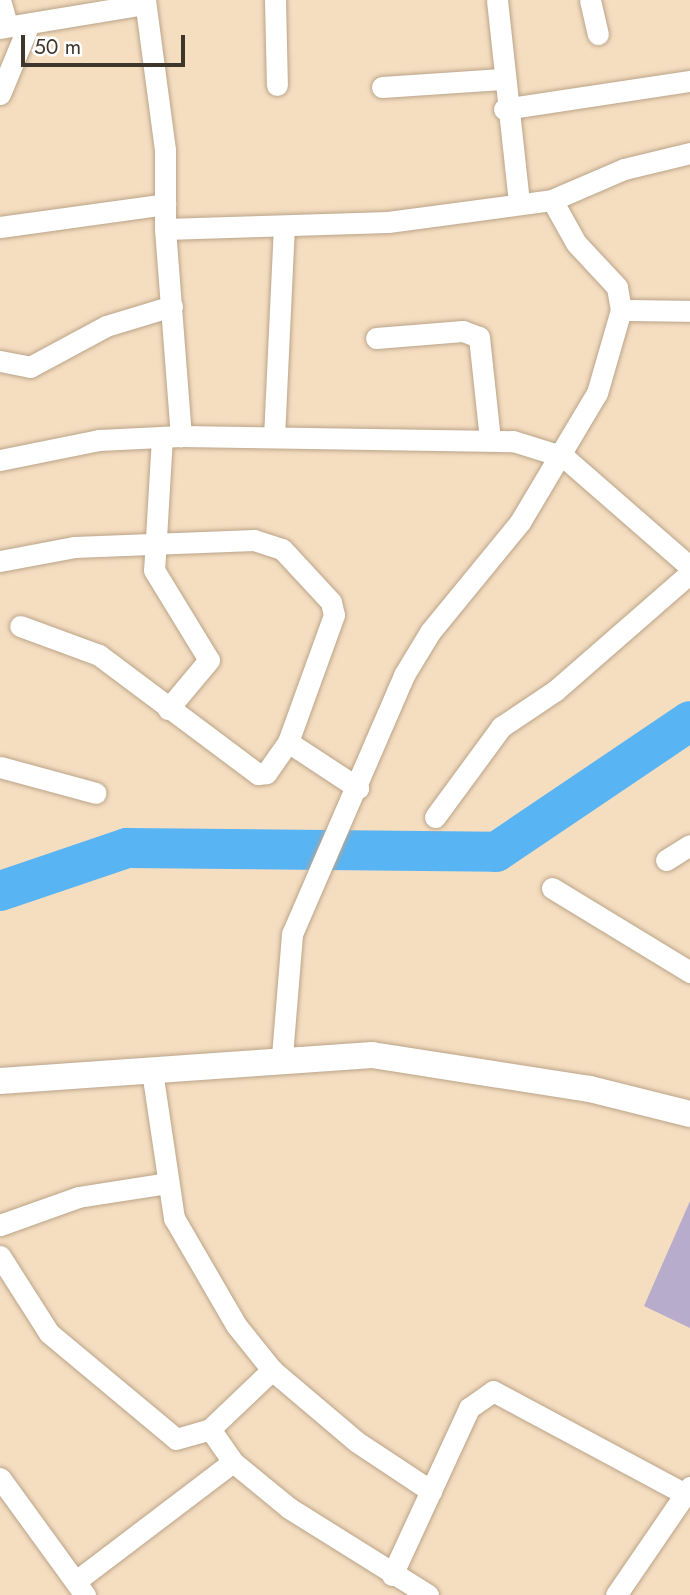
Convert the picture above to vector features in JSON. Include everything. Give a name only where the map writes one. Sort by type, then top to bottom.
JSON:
[{"type":"street","points":[[0,0],[4,27],[145,2],[165,149],[164,229],[172,306],[172,436],[155,546],[160,586],[209,660],[168,709]]},
{"type":"street","points":[[275,0],[276,85]]},
{"type":"street","points":[[496,0],[504,108],[519,204]]},
{"type":"street","points":[[590,0],[598,33]]},
{"type":"street","points":[[0,94],[29,24]]},
{"type":"street","points":[[382,87],[502,79]]},
{"type":"street","points":[[504,108],[690,81]]},
{"type":"street","points":[[164,229],[284,228],[388,222],[552,200],[624,169],[690,153]]},
{"type":"street","points":[[282,1056],[288,957],[301,906],[354,797],[404,675],[430,632],[564,457],[597,393],[621,310],[617,286],[576,243],[552,200]]},
{"type":"street","points":[[0,227],[165,204]]},
{"type":"street","points":[[274,437],[284,228]]},
{"type":"street","points":[[0,361],[30,367],[106,327],[172,306]]},
{"type":"street","points":[[621,310],[690,311]]},
{"type":"street","points":[[376,338],[463,331],[479,337],[490,440]]},
{"type":"street","points":[[0,460],[99,440],[172,436],[490,440],[540,445],[564,457],[690,567]]},
{"type":"street","points":[[0,561],[74,547],[269,542],[331,602],[331,630],[288,742],[266,773],[258,774],[99,655],[20,626]]},
{"type":"street","points":[[435,817],[500,727],[556,690],[690,573]]},
{"type":"street","points":[[288,742],[354,797]]},
{"type":"street","points":[[0,767],[96,793]]},
{"type":"street","points":[[666,860],[690,845]]},
{"type":"street","points":[[552,888],[690,972]]},
{"type":"street","points":[[0,1081],[152,1071],[282,1056],[372,1055],[590,1089],[690,1114]]},
{"type":"street","points":[[152,1071],[174,1218],[200,1269],[272,1370],[357,1442],[431,1491]]},
{"type":"street","points":[[0,1225],[78,1197],[167,1183]]},
{"type":"street","points":[[0,1256],[49,1333],[158,1430],[176,1439],[210,1429],[272,1370]]},
{"type":"street","points":[[392,1576],[469,1408],[493,1391],[688,1491],[616,1595]]},
{"type":"street","points":[[210,1429],[233,1462],[328,1538],[428,1595]]},
{"type":"street","points":[[0,1478],[81,1588],[233,1462]]},
{"type":"building","points":[[690,1201],[690,1328],[644,1306]]},
{"type":"waterway","points":[[0,891],[127,848],[496,852],[690,721]]}]
